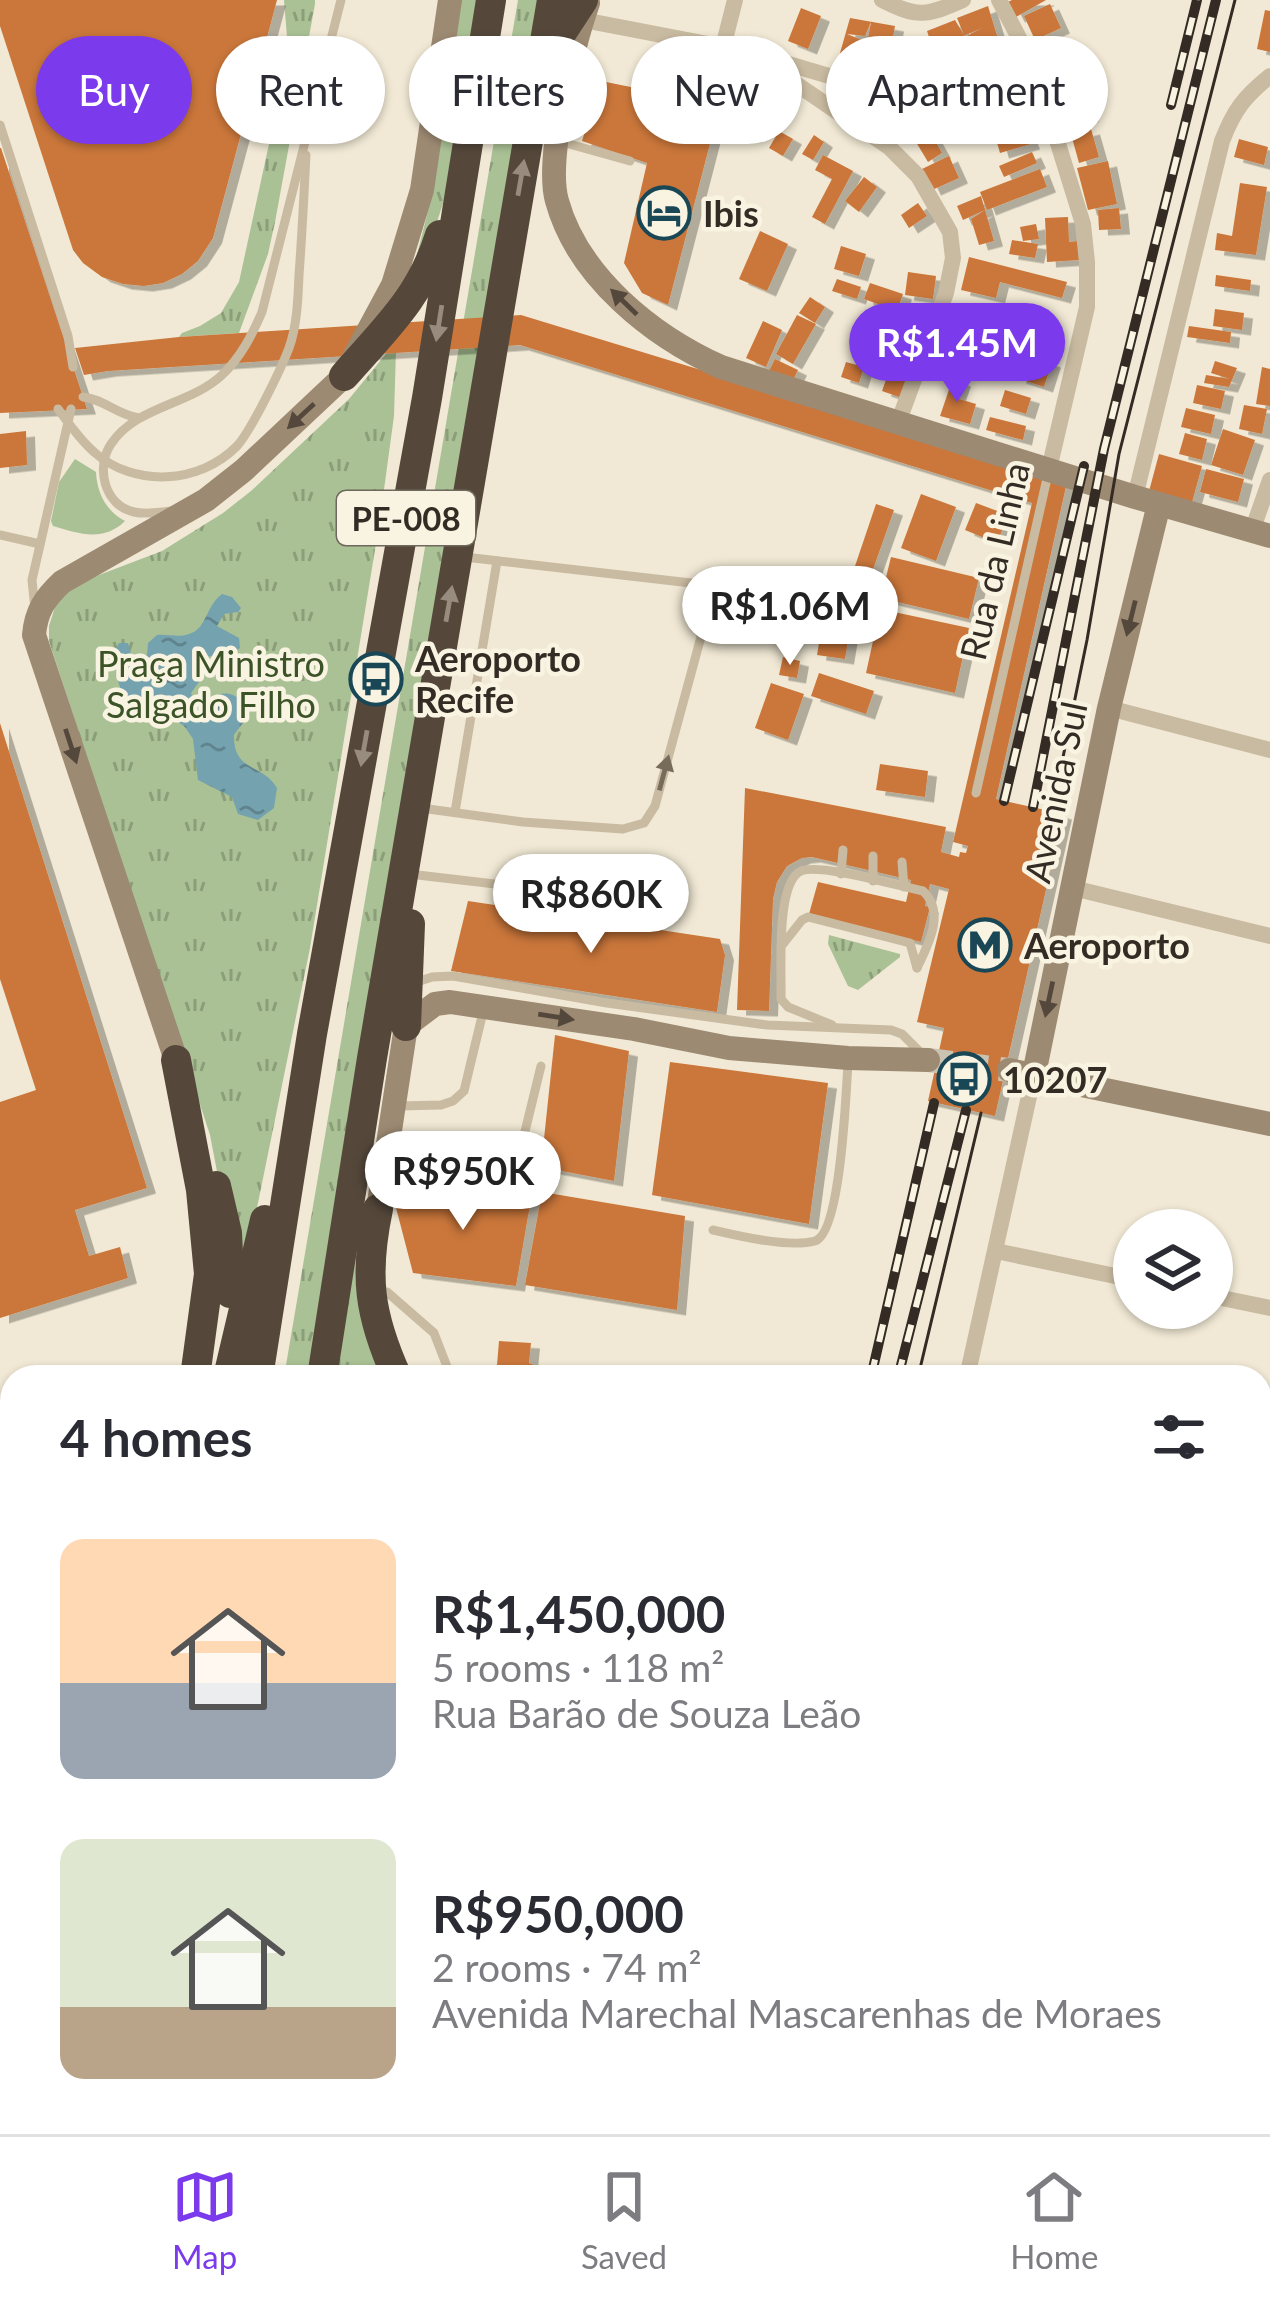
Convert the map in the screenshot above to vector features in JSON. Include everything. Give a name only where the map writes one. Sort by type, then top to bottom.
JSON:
[{"type":"highway","name":"PE-008","points":[[486,36],[491,0]]},
{"type":"highway","name":"PE-008","points":[[545,36],[552,0]]},
{"type":"highway","points":[[562,36],[585,6]]},
{"type":"highway","points":[[344,376],[413,296],[432,262],[467,144]]},
{"type":"highway","name":"PE-008","points":[[260,1365],[312,1034],[469,144]]},
{"type":"highway","name":"PE-008","points":[[324,1365],[527,144]]},
{"type":"highway","points":[[406,1026],[409,859]]},
{"type":"highway","points":[[231,1359],[312,1034]]},
{"type":"highway","points":[[176,1060],[208,1151],[226,1233],[231,1359]]},
{"type":"highway","points":[[176,1060],[201,1190],[208,1274],[197,1365]]},
{"type":"highway","points":[[378,1210],[387,1292],[410,1365]]},
{"type":"highway","points":[[378,1210],[368,1282],[391,1365]]},
{"type":"main road","points":[[176,1060],[34,635],[35,619],[44,600],[62,581],[206,500],[344,376],[394,285],[422,190],[450,0]]},
{"type":"main road","points":[[579,36],[585,6]]},
{"type":"main road","points":[[555,144],[556,199],[573,242],[607,286],[675,344],[721,367],[1261,533]]},
{"type":"main road","name":"Avenida Sul","points":[[1022,1072],[1073,888],[1147,501]]},
{"type":"main road","points":[[378,1210],[406,1026],[434,1004],[484,1006],[634,1028],[730,1048],[928,1060]]},
{"type":"main road","points":[[1022,1072],[1270,1124]]},
{"type":"street","points":[[726,36],[735,0]]},
{"type":"street","points":[[882,0],[913,14],[936,12],[963,0]]},
{"type":"street","name":"Rua da Linha","points":[[998,0],[1017,36]]},
{"type":"street","points":[[585,6],[688,36]]},
{"type":"street","name":"Avenida Sul","points":[[1147,501],[1222,141],[1231,116],[1270,76]]},
{"type":"street","points":[[802,88],[890,148],[918,176],[950,232],[952,258],[946,293],[898,423]]},
{"type":"street","name":"Rua da Linha","points":[[1049,469],[1087,307],[1083,224],[1058,144]]},
{"type":"street","points":[[1261,533],[1270,480]]},
{"type":"street","points":[[1108,708],[1270,750]]},
{"type":"street","points":[[1073,888],[1270,936]]},
{"type":"street","name":"Avenida Sul","points":[[971,1365],[995,1251],[1022,1072]]},
{"type":"street","points":[[995,1251],[1113,1276]]},
{"type":"street","points":[[1233,1300],[1270,1308]]},
{"type":"lane","points":[[332,36],[341,0]]},
{"type":"lane","points":[[0,125],[68,336],[73,367]]},
{"type":"lane","points":[[206,500],[171,511],[130,512],[111,496],[103,473],[104,458],[111,443],[140,418],[210,385],[250,340],[262,312],[304,144]]},
{"type":"lane","points":[[35,619],[32,580],[65,409],[94,452],[110,464],[132,473],[179,476],[206,468],[238,445],[273,384],[290,345],[298,302],[306,144]]},
{"type":"lane","points":[[570,144],[630,161]]},
{"type":"lane","points":[[83,397],[140,418]]},
{"type":"lane","name":"Rua da Linha","points":[[976,793],[1049,469]]},
{"type":"lane","points":[[0,535],[40,544]]},
{"type":"lane","points":[[416,807],[623,830],[644,823],[655,806],[708,610],[704,594],[691,583],[457,556]]},
{"type":"lane","points":[[454,812],[497,561]]},
{"type":"lane","points":[[841,874],[843,850]]},
{"type":"lane","points":[[873,856],[873,880]]},
{"type":"lane","points":[[409,859],[614,898]]},
{"type":"lane","points":[[902,862],[904,887]]},
{"type":"lane","points":[[782,945],[808,917],[910,943],[917,968],[935,915],[932,900],[922,891],[820,869],[793,877],[783,904],[782,945],[781,999],[837,1027]]},
{"type":"lane","points":[[409,984],[453,976],[767,1025],[897,1032],[928,1060]]},
{"type":"lane","points":[[394,1106],[441,1105],[464,1091],[484,1006]]},
{"type":"lane","points":[[658,1010],[694,1041]]},
{"type":"lane","points":[[713,1230],[759,1240],[810,1242],[826,1234],[842,1143],[848,1058]]},
{"type":"lane","points":[[386,1155],[512,1168],[541,1066]]},
{"type":"lane","points":[[387,1292],[434,1333],[446,1365]]},
{"type":"green space","points":[[284,0],[315,0],[309,36],[287,36]]},
{"type":"green space","points":[[460,0],[488,0],[482,36],[455,36]]},
{"type":"green space","points":[[518,0],[542,0],[536,36],[512,36]]},
{"type":"green space","points":[[269,144],[289,144],[268,254],[239,333],[179,337],[221,313],[239,282]]},
{"type":"green space","points":[[438,144],[462,144],[405,302],[429,207]]},
{"type":"green space","points":[[494,144],[518,144],[314,1365],[286,1365]]},
{"type":"green space","name":"Praça Ministro Salgado Filho","points":[[390,349],[396,350],[394,416],[380,519],[310,948],[240,1291],[210,1135],[49,641],[49,626],[55,607],[78,583],[162,551],[251,491],[349,399]]},
{"type":"green space","points":[[75,459],[96,472],[104,501],[125,521],[117,528],[91,534],[53,526],[59,482]]},
{"type":"green space","points":[[829,935],[900,957],[858,990],[848,986],[828,944]]},
{"type":"green space","points":[[356,1245],[381,1365],[336,1365]]},
{"type":"water","points":[[222,594],[241,608],[224,614],[217,626],[239,638],[240,648],[206,657],[204,675],[191,693],[200,705],[227,694],[244,705],[248,716],[234,735],[238,755],[277,788],[274,808],[258,820],[238,814],[232,797],[198,780],[193,739],[185,727],[167,713],[160,700],[125,695],[112,656],[119,643],[128,643],[137,658],[147,655],[148,643],[157,635],[195,631]]},
{"type":"building","points":[[0,0],[277,0],[267,36],[216,36],[216,144],[238,144],[213,238],[198,261],[182,274],[163,283],[123,284],[83,263],[73,250],[38,144],[192,144],[192,36],[36,36],[36,136],[0,26]]},
{"type":"building","points":[[1046,0],[1016,17],[1008,2]]},
{"type":"building","points":[[1050,4],[1061,28],[1033,36],[1024,16]]},
{"type":"building","points":[[988,6],[997,36],[967,36],[982,28],[963,36],[929,36],[927,31],[955,20],[964,35],[957,18]]},
{"type":"building","points":[[801,8],[821,16],[808,49],[802,47],[802,36],[790,36]]},
{"type":"building","points":[[1265,10],[1270,11],[1270,52],[1257,49]]},
{"type":"building","points":[[850,18],[895,26],[893,36],[868,36],[871,22],[865,36],[845,36]]},
{"type":"building","name":"Ibis","points":[[607,82],[631,87],[631,144],[710,144],[668,305],[642,293],[624,263],[647,163],[591,144],[607,144]]},
{"type":"building","points":[[814,135],[824,142],[813,160],[802,154]]},
{"type":"building","points":[[1239,139],[1268,147],[1264,165],[1234,157]]},
{"type":"building","points":[[771,144],[790,144],[783,156],[769,148]]},
{"type":"building","points":[[917,144],[937,144],[942,153],[928,162]]},
{"type":"building","points":[[997,144],[1031,144],[1000,153]]},
{"type":"building","points":[[1074,144],[1095,144],[1099,157],[1079,163]]},
{"type":"building","points":[[1,148],[87,409],[0,413]]},
{"type":"building","points":[[1032,152],[1037,163],[1004,177],[999,166]]},
{"type":"building","points":[[823,155],[853,171],[825,224],[812,217],[832,179],[815,170]]},
{"type":"building","points":[[949,156],[959,178],[932,190],[922,169]]},
{"type":"building","points":[[1108,161],[1117,204],[1088,210],[1077,168]]},
{"type":"building","points":[[1040,169],[1047,187],[987,210],[980,192]]},
{"type":"building","points":[[864,177],[877,187],[859,212],[845,201]]},
{"type":"building","points":[[1240,183],[1267,187],[1256,255],[1215,250],[1217,233],[1232,236]]},
{"type":"building","points":[[981,196],[994,241],[979,245],[971,219],[985,210],[963,220],[957,206]]},
{"type":"building","points":[[918,203],[927,216],[909,228],[901,215]]},
{"type":"building","points":[[1119,208],[1121,229],[1099,230],[1098,210]]},
{"type":"building","points":[[1068,217],[1069,242],[1078,241],[1079,260],[1047,262],[1045,218]]},
{"type":"building","points":[[1036,224],[1039,239],[1023,241],[1020,227]]},
{"type":"building","points":[[760,231],[788,244],[767,291],[739,279]]},
{"type":"building","points":[[1012,240],[1038,244],[1035,258],[1009,254]]},
{"type":"building","points":[[841,246],[866,254],[859,276],[834,269]]},
{"type":"building","points":[[969,257],[1067,282],[1062,298],[1000,282],[996,298],[961,290]]},
{"type":"building","points":[[908,272],[936,276],[933,299],[905,295]]},
{"type":"building","points":[[1216,275],[1251,280],[1250,291],[1215,286]]},
{"type":"building","points":[[837,279],[861,287],[857,299],[832,291]]},
{"type":"building","points":[[870,283],[903,294],[897,311],[864,299]]},
{"type":"building","points":[[810,297],[825,307],[815,323],[799,313]]},
{"type":"building","points":[[955,307],[976,312],[972,328],[951,322]]},
{"type":"building","points":[[1215,309],[1244,313],[1242,330],[1213,326]]},
{"type":"building","points":[[866,314],[893,323],[887,341],[860,332]]},
{"type":"building","points":[[521,315],[1067,482],[996,799],[1063,814],[995,1116],[928,1101],[944,1028],[917,1022],[949,889],[930,884],[921,942],[809,914],[818,882],[906,902],[911,880],[812,857],[787,866],[773,899],[769,1011],[737,1010],[745,788],[946,827],[941,852],[959,857],[960,852],[966,853],[968,846],[953,842],[1032,503],[520,345],[84,375],[75,348]]},
{"type":"building","points":[[797,315],[816,324],[793,364],[776,354]]},
{"type":"building","points":[[763,321],[782,330],[766,367],[746,358]]},
{"type":"building","points":[[1189,326],[1231,332],[1230,343],[1187,337]]},
{"type":"building","points":[[945,327],[972,334],[968,348],[942,341]]},
{"type":"building","points":[[901,338],[921,345],[902,398],[882,391]]},
{"type":"building","points":[[945,347],[964,351],[959,367],[941,363]]},
{"type":"building","points":[[1025,353],[1052,362],[1044,387],[1017,378]]},
{"type":"building","points":[[775,359],[798,370],[792,382],[769,371]]},
{"type":"building","points":[[1215,361],[1237,368],[1229,387],[1204,383],[1206,375],[1230,379],[1211,373]]},
{"type":"building","points":[[846,362],[864,367],[859,383],[841,377]]},
{"type":"building","points":[[1262,367],[1270,369],[1270,406],[1256,404]]},
{"type":"building","points":[[953,378],[962,381],[956,398],[976,404],[970,424],[940,416]]},
{"type":"building","points":[[1197,385],[1225,391],[1221,409],[1193,403]]},
{"type":"building","points":[[1005,390],[1031,398],[1026,414],[1000,406]]},
{"type":"building","points":[[1244,405],[1267,409],[1262,434],[1239,429]]},
{"type":"building","points":[[1186,408],[1215,415],[1211,434],[1181,427]]},
{"type":"building","points":[[990,417],[1026,426],[1023,440],[986,430]]},
{"type":"building","points":[[1223,429],[1255,440],[1243,475],[1211,465]]},
{"type":"building","points":[[26,431],[27,465],[0,468],[0,434]]},
{"type":"building","points":[[1185,433],[1207,439],[1202,460],[1179,454]]},
{"type":"building","points":[[1159,454],[1202,466],[1191,506],[1148,495]]},
{"type":"building","points":[[1206,469],[1244,479],[1238,502],[1200,492]]},
{"type":"building","points":[[921,494],[956,507],[936,561],[901,548]]},
{"type":"building","points":[[976,503],[1008,515],[997,543],[965,530]]},
{"type":"building","points":[[876,504],[894,510],[870,578],[853,572]]},
{"type":"building","points":[[891,557],[979,578],[969,619],[881,598]]},
{"type":"building","points":[[819,573],[839,581],[828,613],[808,606]]},
{"type":"building","points":[[866,608],[876,612],[868,633],[858,629]]},
{"type":"building","points":[[880,609],[969,628],[955,693],[866,673]]},
{"type":"building","points":[[823,619],[851,623],[845,659],[817,655]]},
{"type":"building","points":[[783,657],[800,661],[797,678],[779,675]]},
{"type":"building","points":[[819,673],[874,691],[866,714],[811,696]]},
{"type":"building","points":[[771,683],[804,694],[788,740],[755,728]]},
{"type":"building","points":[[0,723],[147,1188],[75,1210],[89,1256],[120,1247],[128,1278],[0,1318],[0,1102],[36,1090],[0,979]]},
{"type":"building","points":[[880,764],[928,771],[925,797],[876,790]]},
{"type":"building","points":[[468,901],[720,939],[725,955],[717,1012],[451,971]]},
{"type":"building","points":[[555,1035],[629,1051],[614,1181],[541,1167]]},
{"type":"building","points":[[670,1062],[828,1083],[809,1224],[652,1195]]},
{"type":"building","points":[[398,1184],[531,1199],[516,1286],[413,1273],[394,1200]]},
{"type":"building","points":[[542,1192],[685,1216],[677,1310],[525,1285]]},
{"type":"building","points":[[499,1341],[531,1343],[529,1363],[534,1365],[497,1365]]},
{"type":"tunnel","points":[[928,1060],[1009,1070]]},
{"type":"tram line","points":[[1052,811],[1119,454],[1235,0]]},
{"type":"tram line","points":[[921,1365],[981,1113]]},
{"type":"railway","points":[[1171,105],[1197,0]]},
{"type":"railway","points":[[1033,807],[1104,449],[1216,0]]},
{"type":"railway","points":[[1004,801],[1084,466]]},
{"type":"railway","points":[[874,1365],[934,1103]]},
{"type":"railway","points":[[901,1365],[966,1110]]},
{"type":"place","name":"Ibis","points":[[664,213]]},
{"type":"place","name":"Aeroporto Recife","points":[[376,679]]},
{"type":"place","name":"Aeroporto","points":[[985,945]]},
{"type":"place","name":"10207","points":[[964,1079]]}]
